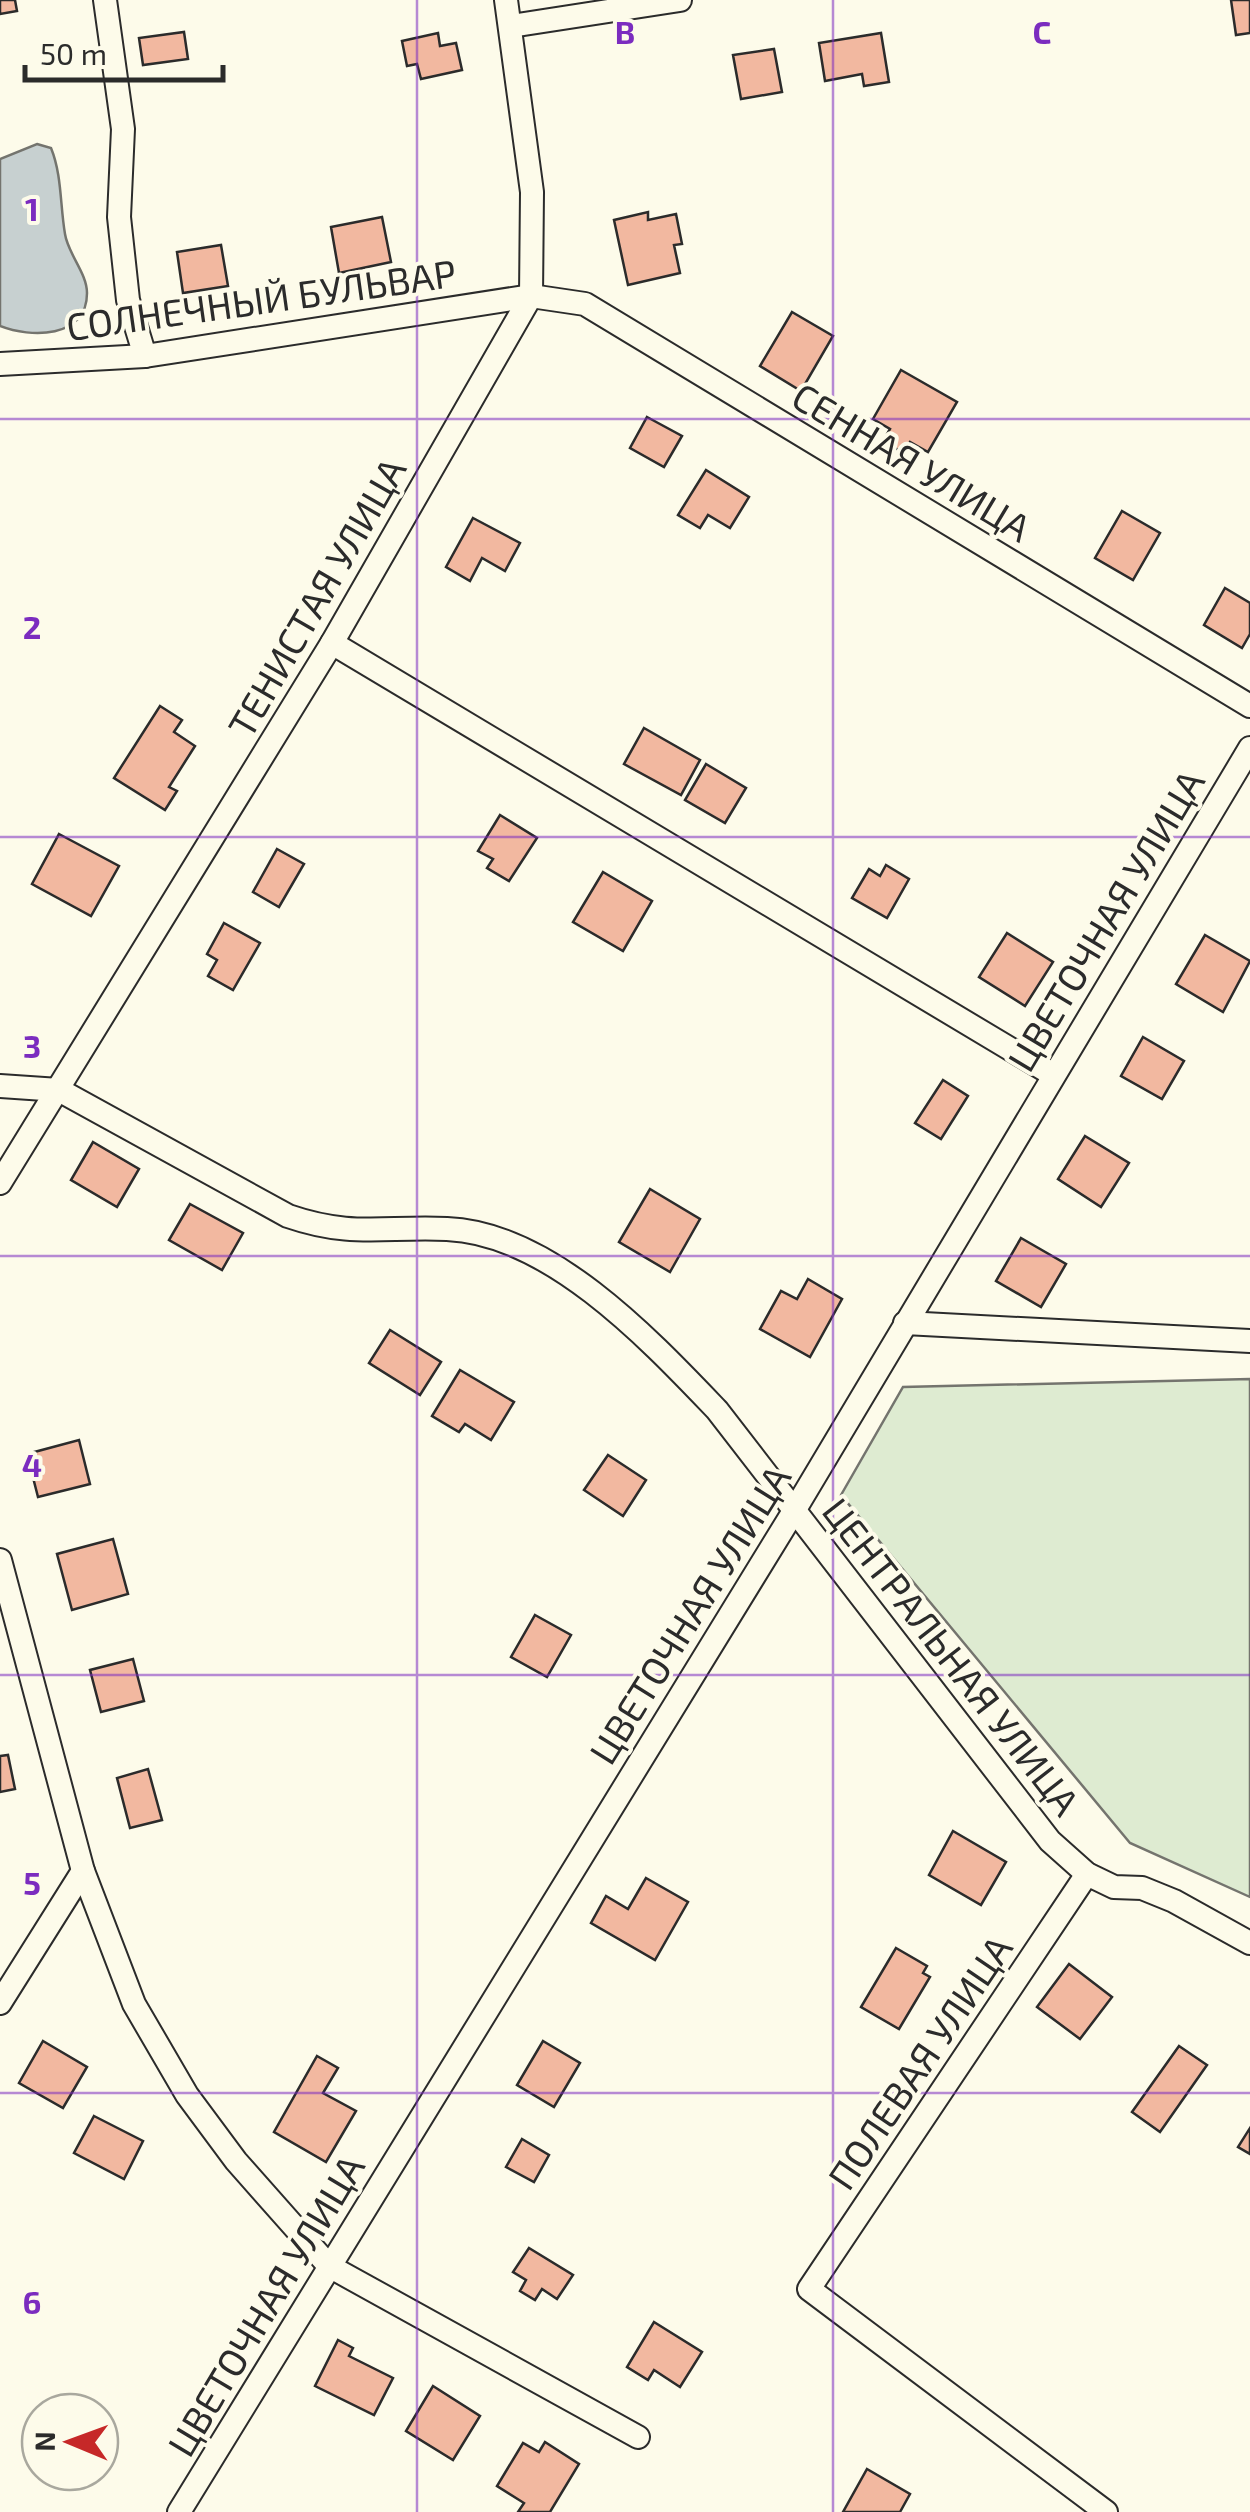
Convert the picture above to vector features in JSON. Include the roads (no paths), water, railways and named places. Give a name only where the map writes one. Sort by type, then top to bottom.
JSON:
[{"type":"street","points":[[105,0],[124,129],[119,217],[128,300],[145,356]]},
{"type":"street","name":"ТЕНИСТАЯ УЛИЦА","points":[[0,1183],[332,643],[530,296],[532,192],[506,0]]},
{"type":"street","points":[[511,26],[680,0]]},
{"type":"street","name":"СОЛНЕЧНЫЙ БУЛЬВАР","points":[[0,364],[145,356],[530,296]]},
{"type":"street","name":"СЕННАЯ УЛИЦА","points":[[530,296],[585,304],[606,314],[1250,706]]},
{"type":"street","points":[[332,643],[1052,1074]]},
{"type":"street","name":"ЦВЕТОЧНАЯ УЛИЦА","points":[[179,2512],[794,1511],[1250,748]]},
{"type":"street","points":[[0,1086],[59,1090]]},
{"type":"street","name":"ЦЕНТРАЛЬНАЯ УЛИЦА","points":[[59,1090],[288,1216],[327,1230],[358,1233],[448,1229],[518,1244],[603,1302],[658,1348],[717,1410],[1050,1841],[1087,1874],[1114,1888],[1142,1888],[1174,1901],[1250,1944]]},
{"type":"street","points":[[905,1323],[1250,1341]]},
{"type":"street","points":[[0,1560],[83,1871],[134,2004],[187,2095],[236,2161],[329,2266],[638,2437]]},
{"type":"street","points":[[0,2002],[83,1871]]},
{"type":"street","name":"ПОЛЕВАЯ УЛИЦА","points":[[1087,1874],[809,2288],[1106,2512]]}]
